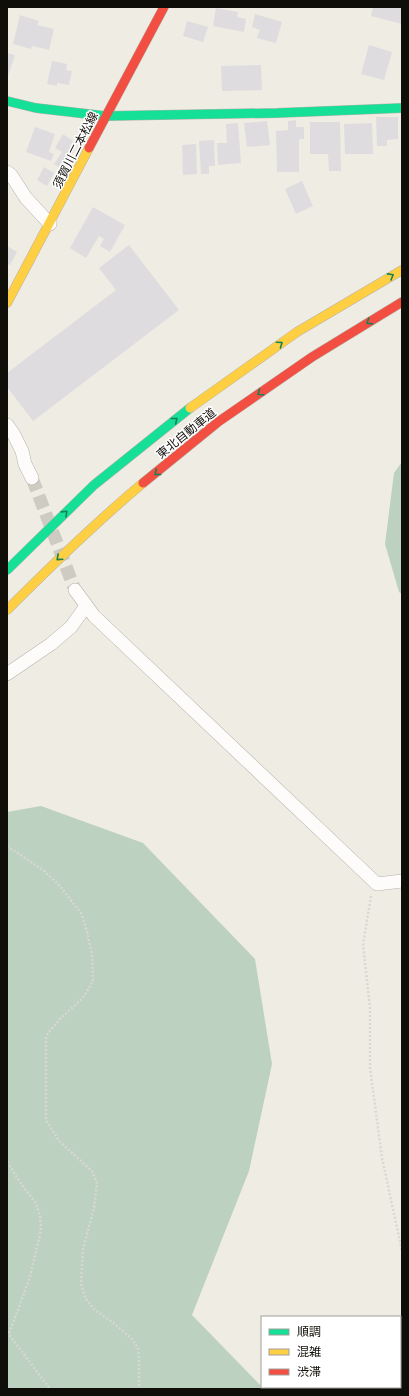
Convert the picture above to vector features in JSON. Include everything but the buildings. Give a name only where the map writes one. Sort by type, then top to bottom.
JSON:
[{"type":"main road","name":"須賀川二本松線","points":[[7,303],[164,7]]},
{"type":"main road","points":[[7,101],[36,108],[105,116],[277,113],[402,108]]},
{"type":"main road","name":"東北自動車道","points":[[7,570],[94,485],[200,400],[297,332],[402,270]]},
{"type":"main road","name":"東北自動車道","points":[[7,610],[48,569],[116,506],[218,422],[312,357],[402,302]]},
{"type":"street","points":[[7,172],[26,198],[50,224]]},
{"type":"street","points":[[7,425],[22,451],[25,464],[32,478]]},
{"type":"street","points":[[75,590],[94,616],[377,884],[402,881]]},
{"type":"street","points":[[7,674],[51,644],[71,627],[86,606]]},
{"type":"path","points":[[7,846],[43,870],[60,885],[81,913],[86,928],[92,954],[93,981],[83,998],[61,1018],[48,1033],[46,1038],[46,1120],[59,1141],[92,1171],[97,1183],[94,1208],[83,1249],[81,1283],[85,1298],[94,1309],[132,1339],[138,1348],[139,1389]]},
{"type":"path","points":[[377,884],[370,897],[363,945],[370,1007],[370,1068],[382,1158],[402,1251]]},
{"type":"path","points":[[7,1162],[36,1203],[40,1216],[41,1230],[30,1277],[8,1333],[50,1389]]},
{"type":"green space","points":[[402,462],[402,594],[399,592],[385,544],[394,473]]},
{"type":"green space","points":[[41,806],[143,843],[255,959],[272,1064],[249,1171],[192,1315],[261,1386],[261,1388],[264,1389],[7,1389],[7,812]]},
{"type":"tunnel","points":[[32,478],[75,590]]},
{"type":"traffic: fast","points":[[7,101],[36,108],[105,116],[277,113],[402,108]]},
{"type":"traffic: fast","points":[[7,570],[94,485],[190,408]]},
{"type":"traffic: slow","points":[[7,303],[89,148]]},
{"type":"traffic: slow","points":[[190,408],[297,332],[402,270]]},
{"type":"traffic: slow","points":[[7,610],[74,545],[143,483]]},
{"type":"traffic: jam","points":[[89,148],[164,7]]},
{"type":"traffic: jam","points":[[143,483],[218,422],[312,357],[402,302]]}]
